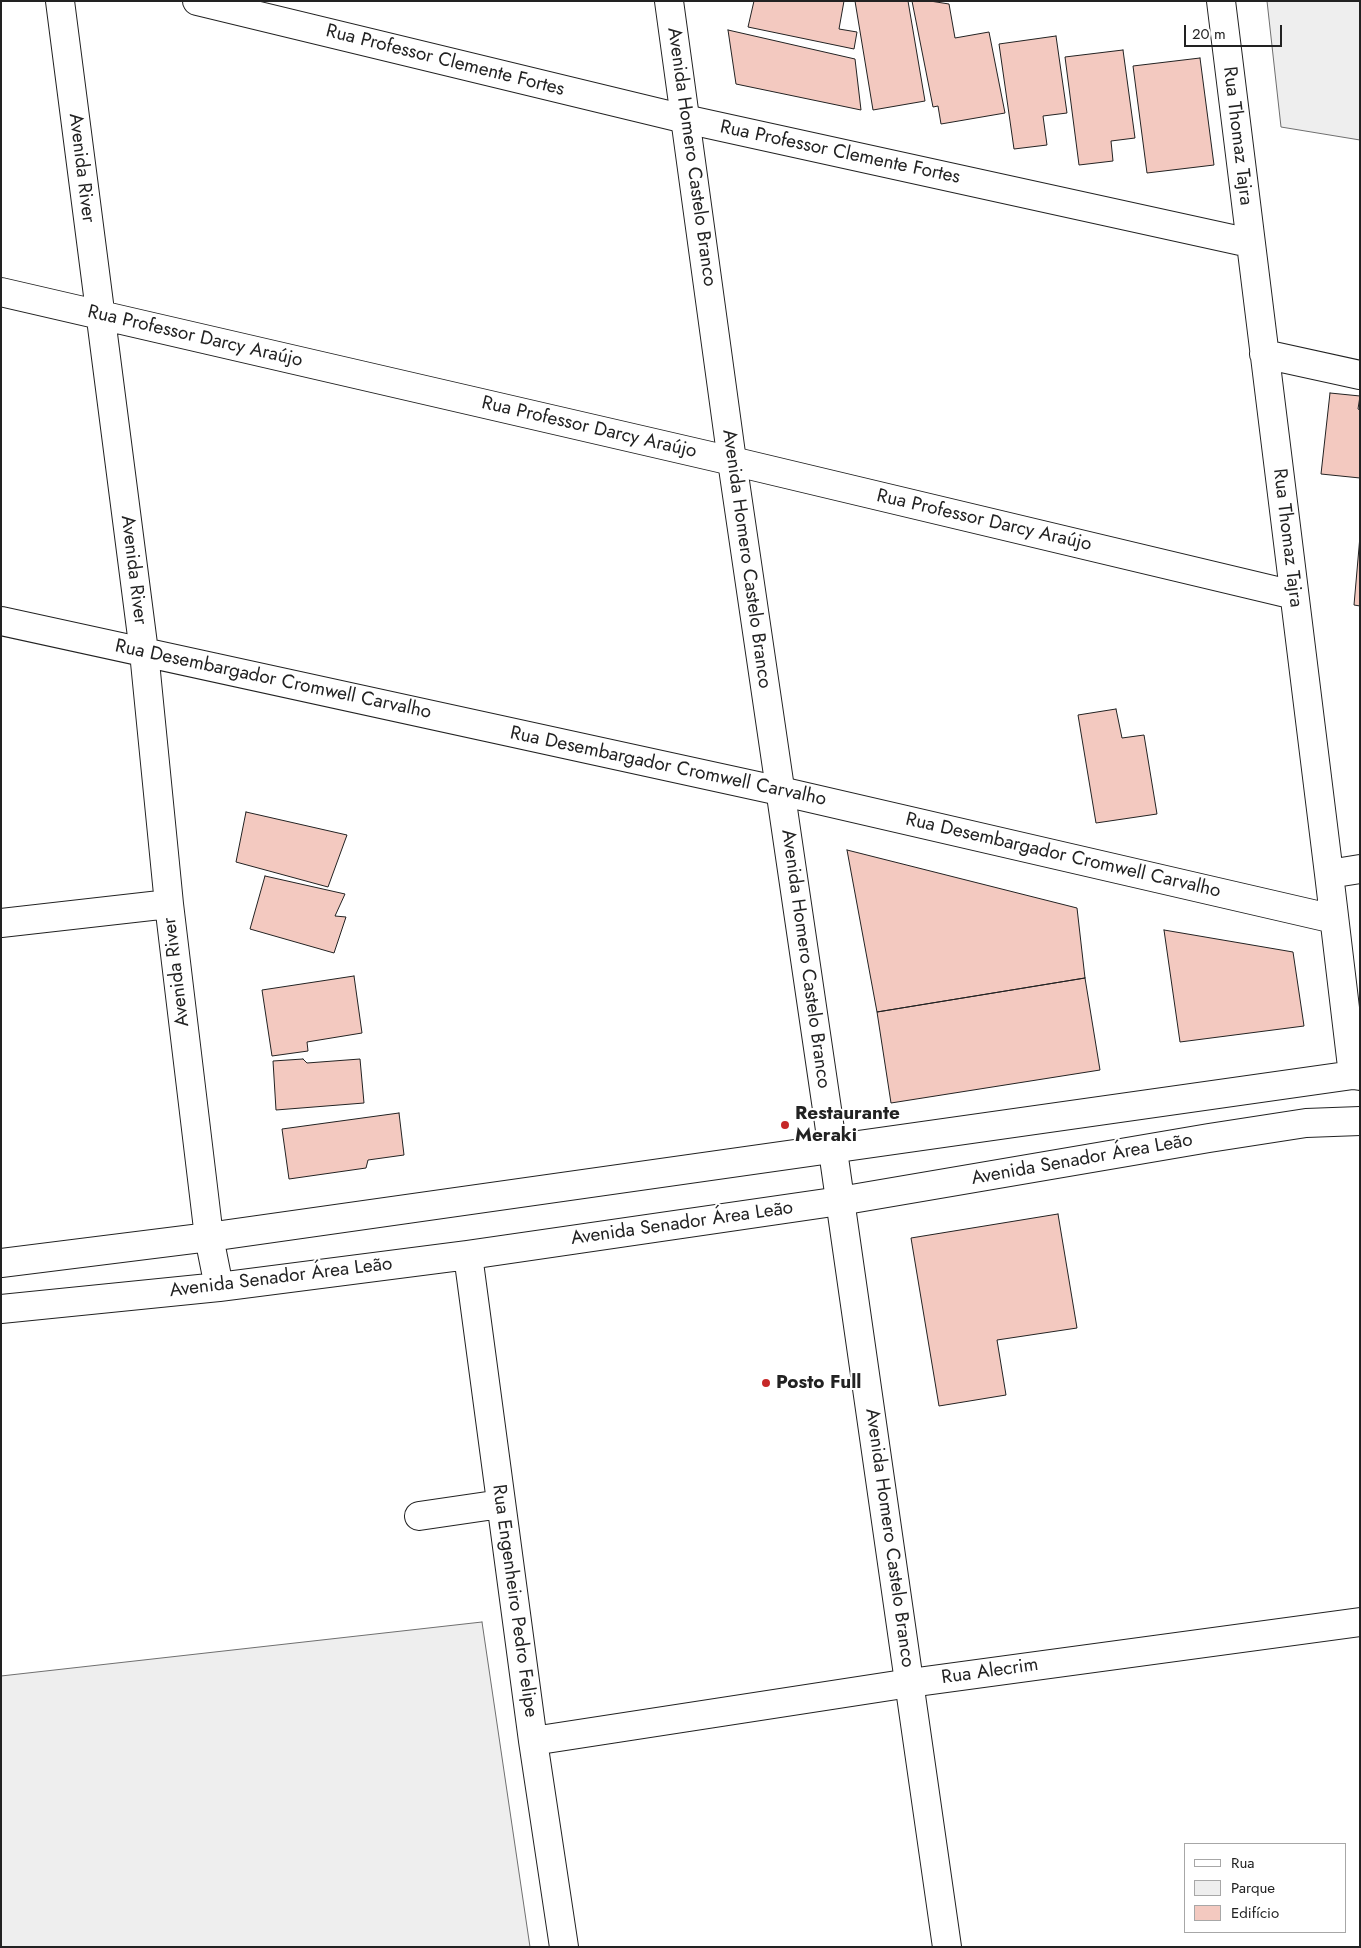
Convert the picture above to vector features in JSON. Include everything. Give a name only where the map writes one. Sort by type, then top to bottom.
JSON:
[{"type":"street","name":"Avenida River","points":[[60,1],[144,652],[169,904],[209,1237],[218,1287]]},
{"type":"street","name":"Rua Professor Clemente Fortes","points":[[197,1],[685,119],[1250,243]]},
{"type":"street","name":"Avenida Homero Castelo Branco","points":[[669,1],[732,461],[833,1148],[947,1947]]},
{"type":"street","name":"Rua Thomaz Tajra","points":[[1220,1],[1334,919],[1356,1075]]},
{"type":"street","name":"Rua Professor Darcy Araújo","points":[[1,292],[732,461],[1294,595]]},
{"type":"street","points":[[1264,354],[1360,375]]},
{"type":"street","name":"Rua Desembargador Cromwell Carvalho","points":[[1,622],[780,791],[1334,919]]},
{"type":"street","points":[[1329,874],[1360,869]]},
{"type":"street","points":[[1,923],[169,904]]},
{"type":"street","points":[[1,1263],[209,1237],[1356,1075]]},
{"type":"street","name":"Avenida Senador Área Leão","points":[[1,1309],[218,1287],[468,1255],[840,1201],[1306,1123],[1360,1122]]},
{"type":"street","name":"Rua Engenheiro Pedro Felipe","points":[[468,1255],[533,1741],[564,1947]]},
{"type":"street","points":[[419,1516],[501,1504]]},
{"type":"street","name":"Rua Alecrim","points":[[533,1741],[910,1683],[1360,1622]]},
{"type":"green space","points":[[1267,1],[1360,1],[1360,140],[1281,127]]},
{"type":"green space","points":[[482,1622],[530,1947],[1,1947],[1,1676]]},
{"type":"building","points":[[754,1],[844,1],[839,29],[857,32],[854,49],[748,27]]},
{"type":"building","points":[[855,1],[908,1],[925,101],[873,110]]},
{"type":"building","points":[[912,1],[949,4],[955,38],[989,32],[1005,113],[941,124],[938,106],[933,107]]},
{"type":"building","points":[[728,30],[855,59],[861,110],[736,84]]},
{"type":"building","points":[[1056,36],[1067,113],[1043,116],[1047,145],[1014,149],[999,44]]},
{"type":"building","points":[[1123,50],[1135,138],[1111,141],[1113,161],[1079,165],[1065,57]]},
{"type":"building","points":[[1200,58],[1214,165],[1147,173],[1133,66]]},
{"type":"building","points":[[1330,393],[1360,396],[1358,409],[1360,410],[1360,478],[1321,474]]},
{"type":"building","points":[[1360,536],[1360,606],[1354,605]]},
{"type":"building","points":[[1116,709],[1122,738],[1144,735],[1157,814],[1096,823],[1078,715]]},
{"type":"building","points":[[246,812],[347,835],[328,887],[236,862]]},
{"type":"building","points":[[847,850],[1077,908],[1085,978],[877,1012]]},
{"type":"building","points":[[265,876],[345,894],[335,916],[346,917],[334,953],[250,929]]},
{"type":"building","points":[[1164,930],[1293,952],[1304,1026],[1180,1042]]},
{"type":"building","points":[[354,976],[362,1033],[307,1042],[308,1051],[272,1056],[262,990]]},
{"type":"building","points":[[1085,978],[1100,1070],[891,1103],[877,1012]]},
{"type":"building","points":[[303,1059],[307,1063],[360,1059],[364,1103],[276,1110],[273,1061]]},
{"type":"building","points":[[399,1113],[404,1155],[368,1160],[366,1168],[289,1179],[282,1129]]},
{"type":"building","points":[[1058,1214],[1077,1328],[997,1340],[1006,1395],[939,1406],[911,1238]]},
{"type":"place","name":"Restaurante Meraki","points":[[785,1125]]},
{"type":"place","name":"Posto Full","points":[[766,1383]]}]
